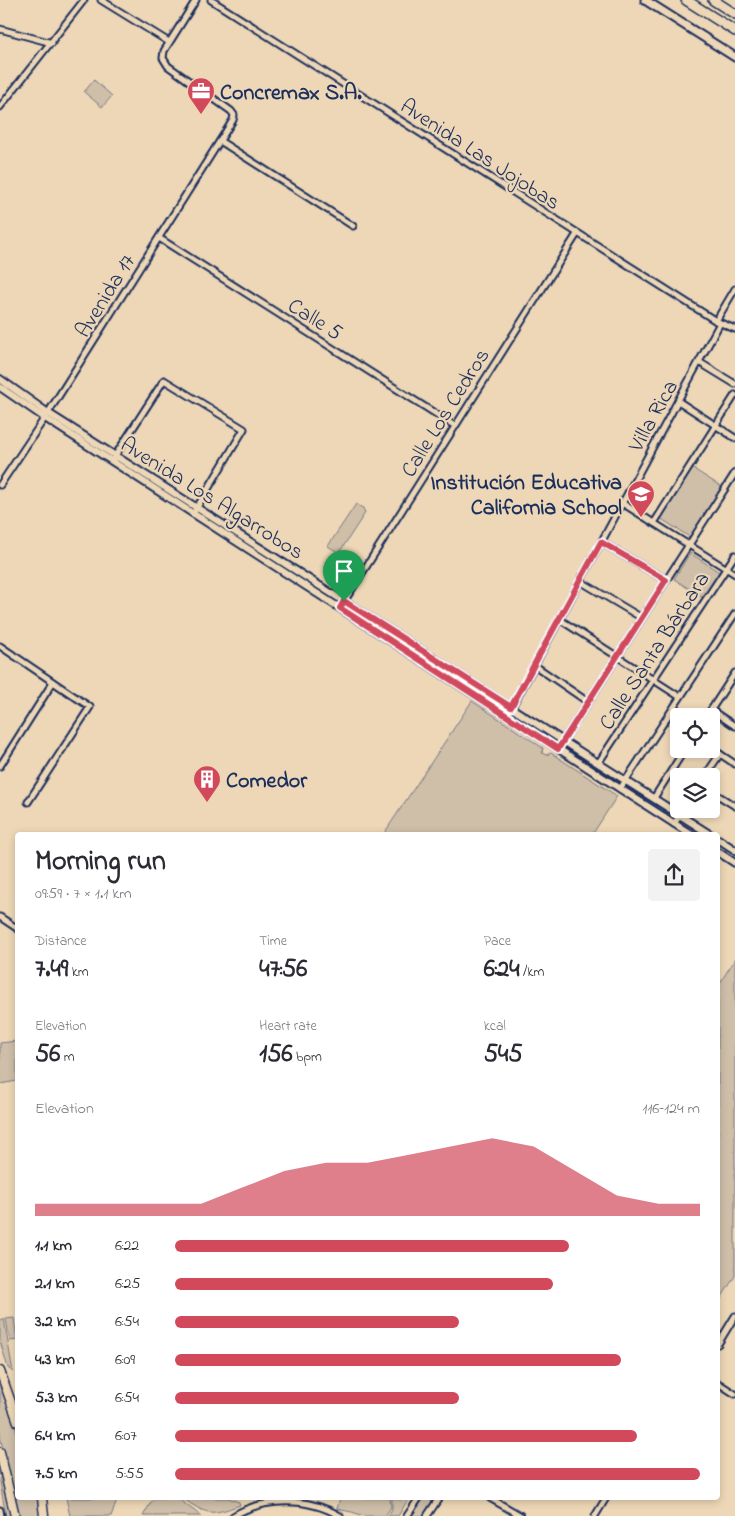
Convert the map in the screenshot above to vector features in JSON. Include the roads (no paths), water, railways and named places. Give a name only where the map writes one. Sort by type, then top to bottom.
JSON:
[{"type":"highway","points":[[686,0],[735,31]]},
{"type":"highway","points":[[713,0],[735,14]]},
{"type":"main road","points":[[645,0],[735,57]]},
{"type":"main road","points":[[0,1371],[15,1414]]},
{"type":"main road","points":[[0,1452],[14,1516]]},
{"type":"main road","points":[[42,1500],[44,1516]]},
{"type":"street","points":[[0,107],[84,0]]},
{"type":"street","points":[[101,0],[169,42],[196,0]]},
{"type":"street","name":"Avenida Las Jojobas","points":[[212,0],[577,234],[718,322],[734,327]]},
{"type":"street","points":[[0,29],[52,43]]},
{"type":"street","name":"Avenida 17","points":[[0,486],[233,120],[232,110],[168,66],[163,58],[169,42]]},
{"type":"street","points":[[220,141],[353,226]]},
{"type":"street","name":"Calle Los Cedros","points":[[340,608],[577,234]]},
{"type":"street","name":"Calle 5","points":[[159,238],[455,426]]},
{"type":"street","name":"Villa Rica","points":[[506,716],[699,362],[735,289]]},
{"type":"street","points":[[699,362],[735,384]]},
{"type":"street","name":"Avenida Los Algarrobos","points":[[0,379],[46,416]]},
{"type":"street","points":[[113,458],[164,380],[244,429],[193,514]]},
{"type":"street","name":"Avenida Los Algarrobos","points":[[0,387],[113,458],[198,508],[654,798],[670,806]]},
{"type":"street","points":[[654,523],[735,395]]},
{"type":"street","points":[[678,401],[735,438]]},
{"type":"street","name":"Avenida Los Algarrobos","points":[[113,458],[193,514],[687,832]]},
{"type":"street","points":[[558,749],[735,473]]},
{"type":"street","points":[[622,503],[735,574]]},
{"type":"street","points":[[601,542],[666,580]]},
{"type":"street","name":"Calle Santa Bárbara","points":[[599,762],[735,555]]},
{"type":"street","points":[[580,581],[642,618]]},
{"type":"street","points":[[620,789],[735,614]]},
{"type":"street","points":[[559,619],[680,697]]},
{"type":"street","points":[[0,646],[90,707],[28,802]]},
{"type":"street","points":[[534,665],[588,702]]},
{"type":"street","points":[[711,708],[735,674]]},
{"type":"street","points":[[0,766],[53,682]]},
{"type":"street","points":[[729,682],[735,686]]},
{"type":"street","points":[[720,716],[735,726]]},
{"type":"street","points":[[720,754],[735,764]]},
{"type":"street","points":[[654,798],[680,758]]},
{"type":"street","points":[[720,797],[735,806]]},
{"type":"street","points":[[674,824],[678,818]]},
{"type":"street","name":"Avenida Los Algarrobos","points":[[690,818],[707,832]]},
{"type":"street","points":[[720,841],[735,852],[733,861],[720,853]]},
{"type":"street","points":[[0,917],[15,927]]},
{"type":"street","points":[[720,1341],[735,1316]]},
{"type":"street","points":[[720,1384],[733,1393],[735,1385]]},
{"type":"street","points":[[407,1516],[418,1500]]},
{"type":"street","points":[[427,1516],[437,1500]]},
{"type":"street","points":[[493,1500],[521,1516]]},
{"type":"street","points":[[595,1516],[605,1500]]},
{"type":"street","points":[[233,1516],[267,1503],[283,1502],[321,1507],[340,1516]]},
{"type":"street","points":[[0,1510],[1,1516]]},
{"type":"place","name":"Concremax S.A.","points":[[201,115]]},
{"type":"place","name":"Institución Educativa California School","points":[[641,518]]},
{"type":"place","name":"Comedor","points":[[207,803]]}]
